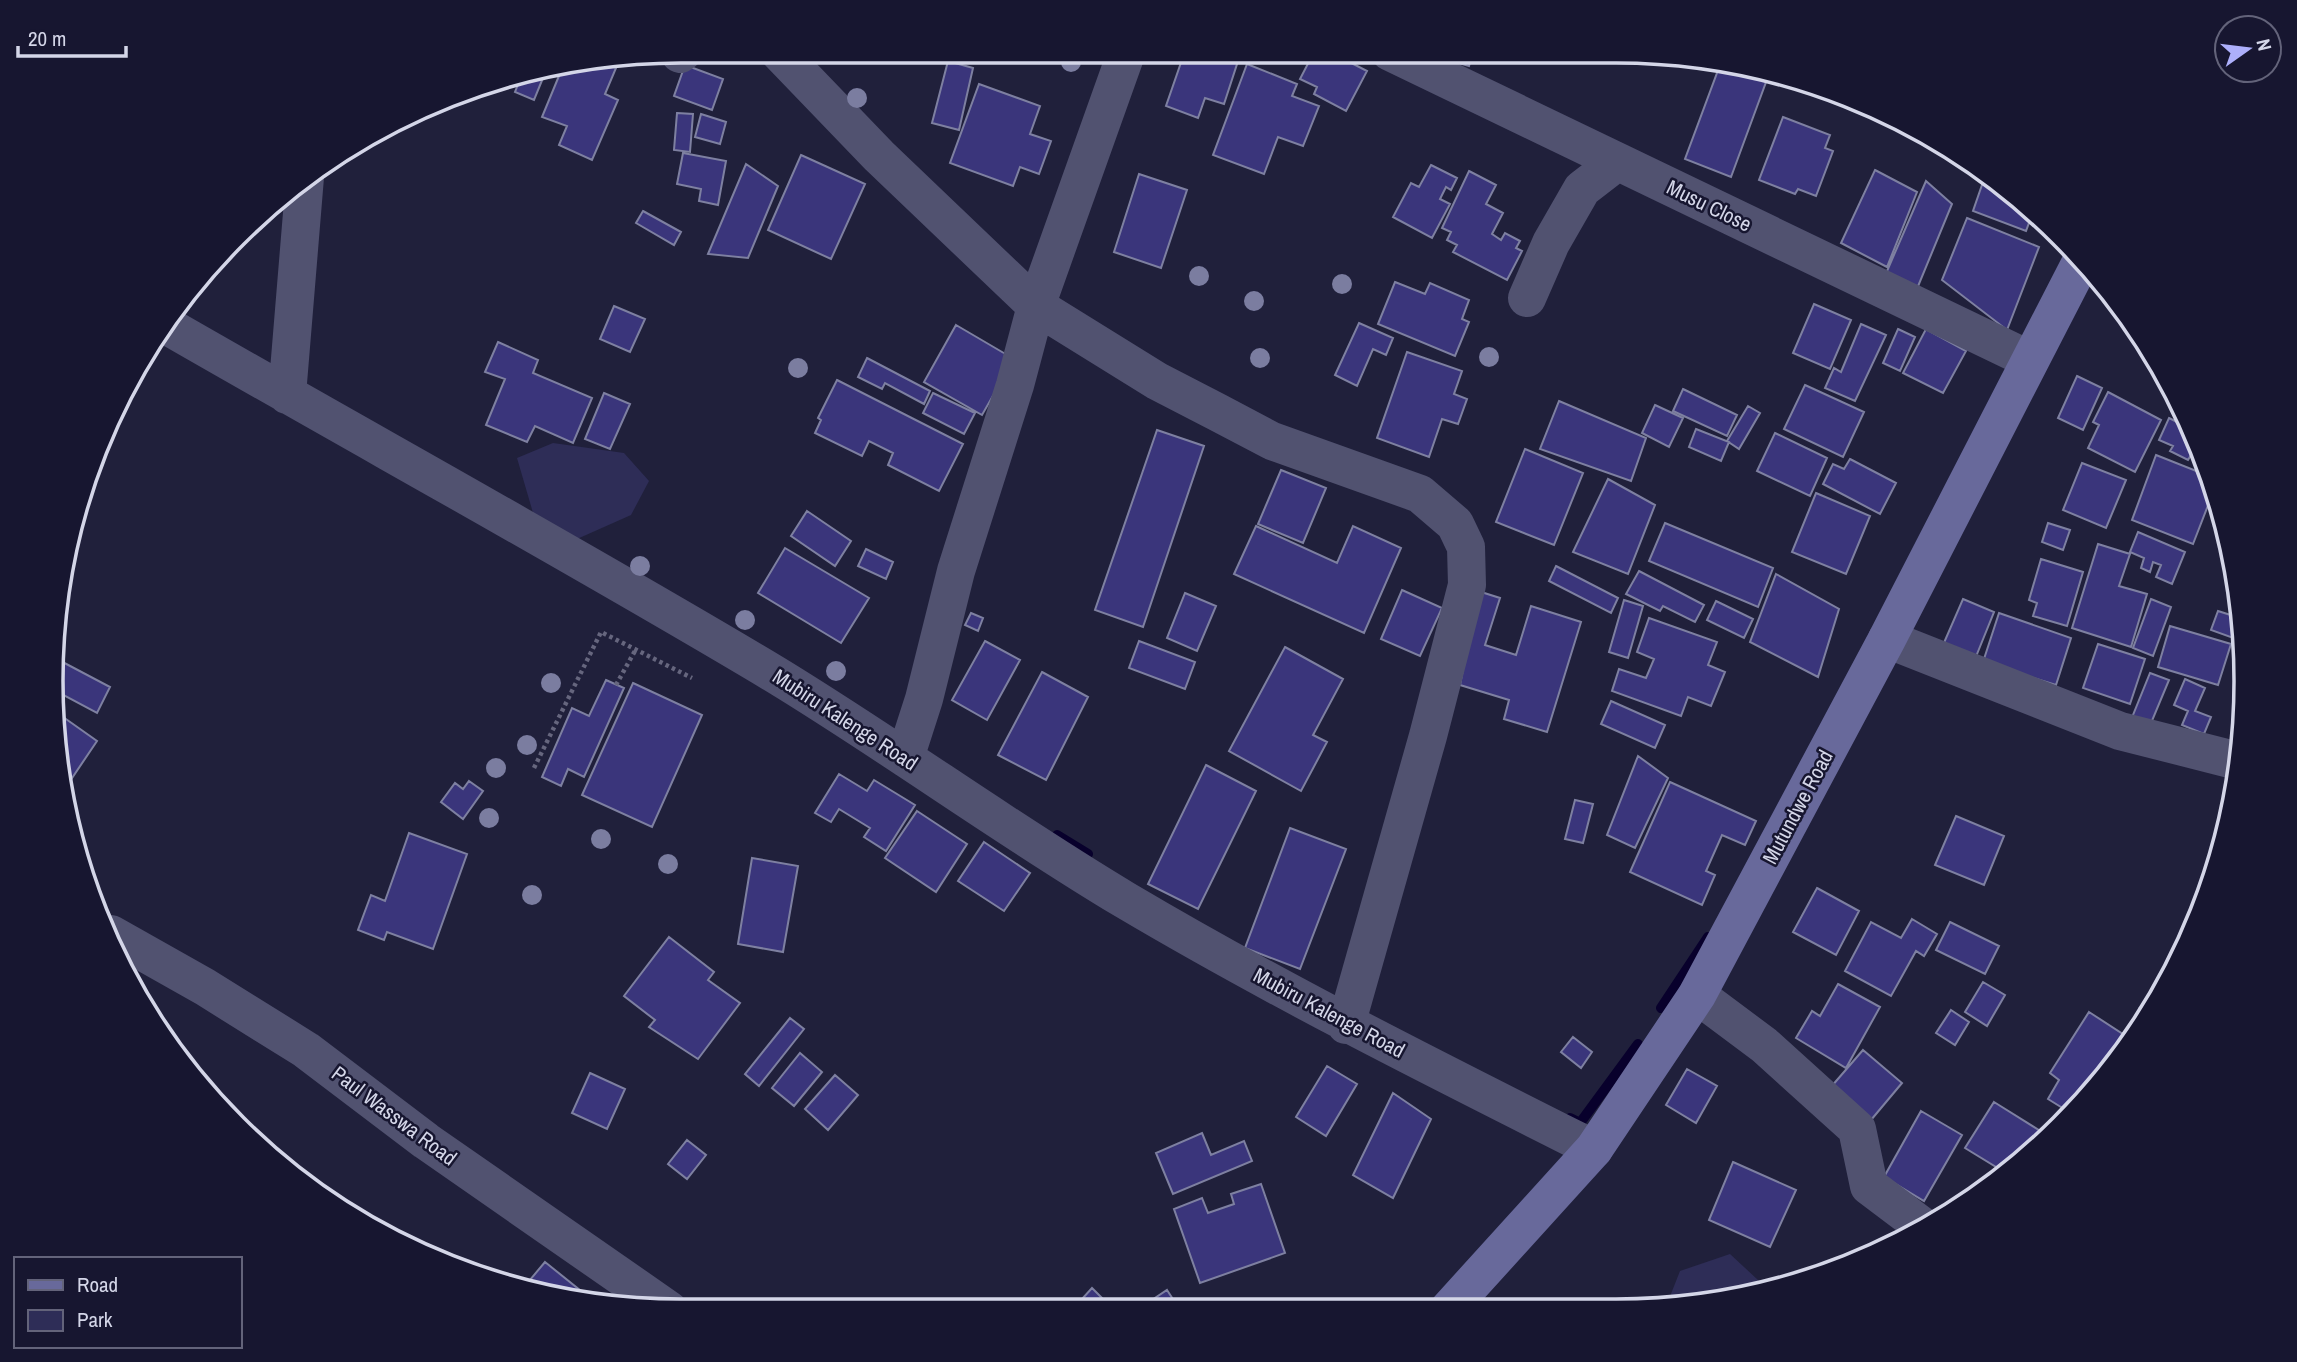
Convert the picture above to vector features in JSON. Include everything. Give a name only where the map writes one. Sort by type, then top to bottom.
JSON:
[{"type":"main road","name":"Mutundwe Road","points":[[1458,1299],[1594,1149],[1697,995],[1888,639],[2077,270]]},
{"type":"street","points":[[790,63],[888,165],[1036,306],[1157,381],[1272,441],[1420,494],[1455,524],[1466,547],[1467,584],[1428,736],[1346,1025]]},
{"type":"street","points":[[905,758],[924,699],[956,571],[1015,385],[1036,306],[1123,63]]},
{"type":"street","name":"Musu Close","points":[[1413,63],[2030,360]]},
{"type":"street","points":[[1527,298],[1551,243],[1582,189],[1617,162]]},
{"type":"street","points":[[287,395],[304,192]]},
{"type":"street","name":"Mubiru Kalenge Road","points":[[173,329],[636,592],[781,679],[1123,899],[1346,1025],[1594,1149]]},
{"type":"street","points":[[1888,639],[2120,731],[2229,759]]},
{"type":"street","name":"Paul Wasswa Road","points":[[120,939],[185,975],[306,1050],[426,1141],[652,1298]]},
{"type":"street","points":[[1697,995],[1764,1045],[1857,1129],[1868,1186],[1915,1221]]},
{"type":"path","points":[[534,768],[601,632],[692,678]]},
{"type":"path","points":[[616,685],[636,649]]},
{"type":"green space","points":[[553,443],[624,453],[649,481],[631,515],[577,539],[536,523],[517,458]]},
{"type":"green space","points":[[1730,1254],[1759,1282],[1670,1297],[1680,1271]]},
{"type":"building","points":[[947,63],[973,68],[959,130],[932,123]]},
{"type":"building","points":[[1181,63],[1237,63],[1224,104],[1205,98],[1198,118],[1166,106]]},
{"type":"building","points":[[1308,63],[1351,63],[1367,71],[1346,111],[1314,94],[1317,87],[1300,79]]},
{"type":"building","points":[[1247,64],[1297,84],[1292,96],[1319,106],[1303,146],[1278,137],[1264,174],[1213,155]]},
{"type":"building","points":[[685,65],[723,79],[712,110],[674,96]]},
{"type":"building","points":[[616,68],[605,94],[618,100],[592,160],[559,145],[567,126],[542,117],[559,75]]},
{"type":"building","points":[[1718,72],[1766,82],[1731,177],[1685,159]]},
{"type":"building","points":[[543,79],[534,100],[515,92],[518,85]]},
{"type":"building","points":[[979,84],[1040,106],[1030,134],[1051,141],[1039,174],[1020,167],[1013,186],[950,163]]},
{"type":"building","points":[[677,113],[693,114],[690,152],[674,150]]},
{"type":"building","points":[[701,114],[726,122],[720,144],[695,137]]},
{"type":"building","points":[[1783,117],[1830,135],[1825,148],[1833,151],[1816,196],[1798,189],[1795,194],[1759,180]]},
{"type":"building","points":[[683,153],[726,161],[718,205],[699,201],[701,189],[677,184]]},
{"type":"building","points":[[801,155],[865,184],[831,259],[768,230]]},
{"type":"building","points":[[746,164],[778,186],[748,258],[708,254]]},
{"type":"building","points":[[1431,165],[1457,178],[1451,190],[1446,187],[1440,199],[1450,204],[1432,238],[1393,217],[1411,183],[1419,187]]},
{"type":"building","points":[[1875,170],[1917,192],[1887,267],[1841,243]]},
{"type":"building","points":[[1469,171],[1496,185],[1486,204],[1503,213],[1492,234],[1501,240],[1505,233],[1520,241],[1516,248],[1522,251],[1507,280],[1453,252],[1457,245],[1447,240],[1451,232],[1442,228]]},
{"type":"building","points":[[1139,174],[1187,190],[1161,268],[1114,252]]},
{"type":"building","points":[[1926,181],[1952,204],[1914,296],[1884,278]]},
{"type":"building","points":[[1982,184],[2029,222],[2026,231],[1973,211]]},
{"type":"building","points":[[643,211],[681,232],[674,245],[636,223]]},
{"type":"building","points":[[1967,218],[2039,247],[2007,330],[1942,280]]},
{"type":"building","points":[[1395,282],[1425,294],[1430,283],[1469,300],[1462,319],[1469,322],[1455,356],[1378,324]]},
{"type":"building","points":[[1814,304],[1851,320],[1830,369],[1793,353]]},
{"type":"building","points":[[614,306],[645,319],[630,352],[600,339]]},
{"type":"building","points":[[1359,323],[1393,338],[1386,355],[1373,349],[1357,386],[1335,375]]},
{"type":"building","points":[[1861,324],[1886,335],[1855,401],[1825,388],[1834,368],[1841,372]]},
{"type":"building","points":[[956,325],[1014,359],[982,415],[924,382]]},
{"type":"building","points":[[1898,329],[1915,337],[1900,371],[1883,363]]},
{"type":"building","points":[[1926,329],[1966,351],[1943,393],[1903,373]]},
{"type":"building","points":[[498,342],[538,360],[533,373],[592,398],[573,443],[535,426],[527,442],[486,425],[505,379],[485,372]]},
{"type":"building","points":[[1407,352],[1462,371],[1454,394],[1467,399],[1458,424],[1442,419],[1429,457],[1377,438]]},
{"type":"building","points":[[867,358],[930,391],[924,404],[885,383],[882,389],[858,377]]},
{"type":"building","points":[[2077,376],[2102,388],[2083,430],[2058,418]]},
{"type":"building","points":[[837,380],[963,444],[939,491],[888,465],[893,453],[869,441],[862,456],[815,433],[821,420],[818,418]]},
{"type":"building","points":[[1805,385],[1864,412],[1843,457],[1784,429]]},
{"type":"building","points":[[1683,389],[1737,415],[1727,436],[1673,411]]},
{"type":"building","points":[[2108,392],[2161,420],[2135,472],[2088,448],[2099,425],[2093,422]]},
{"type":"building","points":[[604,393],[630,404],[610,449],[585,439]]},
{"type":"building","points":[[933,393],[975,413],[964,434],[923,413]]},
{"type":"building","points":[[1559,401],[1646,438],[1631,481],[1540,449]]},
{"type":"building","points":[[1655,405],[1683,418],[1669,447],[1642,433]]},
{"type":"building","points":[[1748,406],[1760,413],[1739,449],[1727,441]]},
{"type":"building","points":[[2169,418],[2176,422],[2191,455],[2188,460],[2170,451],[2173,446],[2159,440]]},
{"type":"building","points":[[1696,429],[1729,442],[1721,461],[1689,447]]},
{"type":"building","points":[[1157,430],[1204,446],[1143,627],[1095,610]]},
{"type":"building","points":[[1775,433],[1827,458],[1810,496],[1757,471]]},
{"type":"building","points":[[1525,449],[1583,473],[1554,545],[1496,522]]},
{"type":"building","points":[[2156,455],[2197,471],[2208,505],[2193,544],[2132,520]]},
{"type":"building","points":[[1850,459],[1896,483],[1880,514],[1823,484],[1833,464],[1844,469]]},
{"type":"building","points":[[2082,463],[2126,480],[2106,528],[2063,510]]},
{"type":"building","points":[[1281,470],[1326,488],[1303,543],[1258,524]]},
{"type":"building","points":[[1608,479],[1655,505],[1628,574],[1573,552]]},
{"type":"building","points":[[1816,493],[1870,516],[1846,574],[1792,552]]},
{"type":"building","points":[[807,511],[851,541],[835,566],[791,536]]},
{"type":"building","points":[[1665,523],[1773,568],[1758,607],[1649,561]]},
{"type":"building","points":[[2048,523],[2070,530],[2063,550],[2042,542]]},
{"type":"building","points":[[1256,526],[1337,563],[1353,526],[1401,548],[1364,633],[1234,574]]},
{"type":"building","points":[[2138,532],[2185,552],[2172,584],[2156,577],[2161,565],[2153,562],[2150,572],[2141,568],[2144,558],[2130,552]]},
{"type":"building","points":[[2098,544],[2130,554],[2119,586],[2147,594],[2131,647],[2072,628]]},
{"type":"building","points":[[785,548],[869,598],[841,643],[758,593]]},
{"type":"building","points":[[866,549],[893,562],[886,579],[858,566]]},
{"type":"building","points":[[2041,559],[2083,572],[2067,626],[2033,616],[2037,603],[2029,600]]},
{"type":"building","points":[[1556,566],[1618,598],[1611,613],[1549,581]]},
{"type":"building","points":[[1639,571],[1704,605],[1695,622],[1663,606],[1660,611],[1626,594]]},
{"type":"building","points":[[1776,574],[1839,609],[1818,677],[1750,642]]},
{"type":"building","points":[[1402,590],[1442,608],[1420,656],[1381,639]]},
{"type":"building","points":[[1478,591],[1500,598],[1485,645],[1516,655],[1531,606],[1581,622],[1547,732],[1504,719],[1509,700],[1460,685]]},
{"type":"building","points":[[1185,593],[1216,606],[1197,651],[1167,638]]},
{"type":"building","points":[[1963,599],[1994,612],[1975,659],[1943,645]]},
{"type":"building","points":[[2151,599],[2171,607],[2153,656],[2133,648]]},
{"type":"building","points":[[1624,600],[1643,606],[1628,658],[1609,652]]},
{"type":"building","points":[[1716,601],[1753,619],[1744,638],[1707,620]]},
{"type":"building","points":[[2218,611],[2230,615],[2233,638],[2211,630]]},
{"type":"building","points":[[971,613],[983,618],[978,631],[965,625]]},
{"type":"building","points":[[1999,613],[2071,638],[2056,685],[1983,662]]},
{"type":"building","points":[[1649,618],[1717,642],[1708,665],[1725,672],[1711,706],[1688,697],[1681,716],[1612,691],[1619,669],[1646,678],[1654,659],[1637,652]]},
{"type":"building","points":[[2170,626],[2231,644],[2218,685],[2158,667]]},
{"type":"building","points":[[985,641],[1020,660],[987,720],[952,700]]},
{"type":"building","points":[[1139,641],[1195,662],[1185,689],[1129,668]]},
{"type":"building","points":[[2098,644],[2145,659],[2130,704],[2083,688]]},
{"type":"building","points":[[1285,647],[1343,679],[1313,735],[1327,742],[1301,791],[1229,751]]},
{"type":"building","points":[[63,662],[110,687],[97,713],[63,695]]},
{"type":"building","points":[[1042,672],[1088,697],[1046,780],[998,755]]},
{"type":"building","points":[[2150,673],[2169,680],[2149,728],[2131,720]]},
{"type":"building","points":[[2185,679],[2205,688],[2195,711],[2211,717],[2204,734],[2182,725],[2188,711],[2174,705]]},
{"type":"building","points":[[606,680],[624,688],[584,777],[568,769],[561,786],[542,777],[572,708],[589,716]]},
{"type":"building","points":[[633,683],[702,715],[652,827],[582,795]]},
{"type":"building","points":[[1611,701],[1665,725],[1655,748],[1601,724]]},
{"type":"building","points":[[64,718],[97,741],[71,779]]},
{"type":"building","points":[[1638,756],[1668,778],[1635,848],[1607,835]]},
{"type":"building","points":[[1206,765],[1256,791],[1198,909],[1148,884]]},
{"type":"building","points":[[839,774],[867,791],[874,780],[915,805],[886,851],[864,837],[870,828],[839,809],[831,822],[815,813]]},
{"type":"building","points":[[469,781],[483,791],[463,819],[441,802],[455,783],[463,789]]},
{"type":"building","points":[[1670,782],[1756,821],[1745,845],[1722,835],[1706,871],[1715,875],[1702,905],[1630,872]]},
{"type":"building","points":[[1575,800],[1593,804],[1583,843],[1565,839]]},
{"type":"building","points":[[917,811],[967,844],[936,892],[885,858]]},
{"type":"building","points":[[1956,816],[2004,836],[1984,885],[1935,865]]},
{"type":"building","points":[[1290,828],[1346,849],[1300,969],[1245,948]]},
{"type":"building","points":[[409,833],[467,854],[433,949],[387,932],[384,940],[358,930],[371,895],[385,901]]},
{"type":"building","points":[[984,842],[1030,873],[1004,911],[958,881]]},
{"type":"building","points":[[752,858],[798,866],[783,952],[738,944]]},
{"type":"building","points":[[1817,888],[1859,911],[1836,955],[1793,932]]},
{"type":"building","points":[[1912,919],[1937,934],[1924,956],[1916,951],[1891,996],[1845,971],[1871,922],[1901,938]]},
{"type":"building","points":[[1950,922],[1999,946],[1985,974],[1936,950]]},
{"type":"building","points":[[669,937],[714,972],[708,980],[740,1003],[698,1059],[649,1027],[655,1020],[624,996]]},
{"type":"building","points":[[1983,982],[2005,995],[1987,1026],[1965,1012]]},
{"type":"building","points":[[1838,984],[1880,1007],[1846,1068],[1796,1038],[1812,1011],[1820,1016]]},
{"type":"building","points":[[1951,1010],[1969,1022],[1955,1045],[1936,1033]]},
{"type":"building","points":[[2089,1012],[2123,1034],[2062,1108],[2048,1099],[2059,1080],[2050,1073]]},
{"type":"building","points":[[790,1018],[804,1029],[759,1086],[745,1074]]},
{"type":"building","points":[[1573,1037],[1592,1052],[1581,1068],[1561,1052]]},
{"type":"building","points":[[1863,1050],[1902,1083],[1871,1120],[1831,1087]]},
{"type":"building","points":[[800,1053],[822,1072],[794,1106],[772,1088]]},
{"type":"building","points":[[1327,1066],[1357,1084],[1326,1136],[1296,1117]]},
{"type":"building","points":[[1687,1069],[1717,1086],[1696,1123],[1666,1105]]},
{"type":"building","points":[[590,1073],[625,1089],[607,1129],[572,1113]]},
{"type":"building","points":[[835,1075],[858,1095],[828,1130],[805,1109]]},
{"type":"building","points":[[1393,1093],[1431,1119],[1393,1198],[1353,1175]]},
{"type":"building","points":[[1994,1102],[2040,1131],[1997,1167],[1965,1148]]},
{"type":"building","points":[[1921,1111],[1962,1135],[1924,1201],[1884,1177]]},
{"type":"building","points":[[1202,1133],[1211,1155],[1244,1141],[1252,1161],[1173,1194],[1156,1153]]},
{"type":"building","points":[[687,1140],[706,1155],[687,1179],[668,1164]]},
{"type":"building","points":[[1733,1162],[1796,1190],[1770,1247],[1709,1220]]},
{"type":"building","points":[[1261,1184],[1285,1253],[1200,1283],[1174,1209],[1202,1198],[1208,1213],[1234,1204],[1231,1194]]},
{"type":"building","points":[[545,1262],[580,1291],[560,1287],[530,1280]]},
{"type":"building","points":[[1092,1288],[1103,1299],[1082,1299]]},
{"type":"building","points":[[1167,1290],[1173,1299],[1154,1299]]},
{"type":"waterway","points":[[1057,835],[1088,854]]},
{"type":"waterway","points":[[1661,1008],[1708,937]]},
{"type":"waterway","points":[[1570,1118],[1580,1123],[1638,1044]]}]
